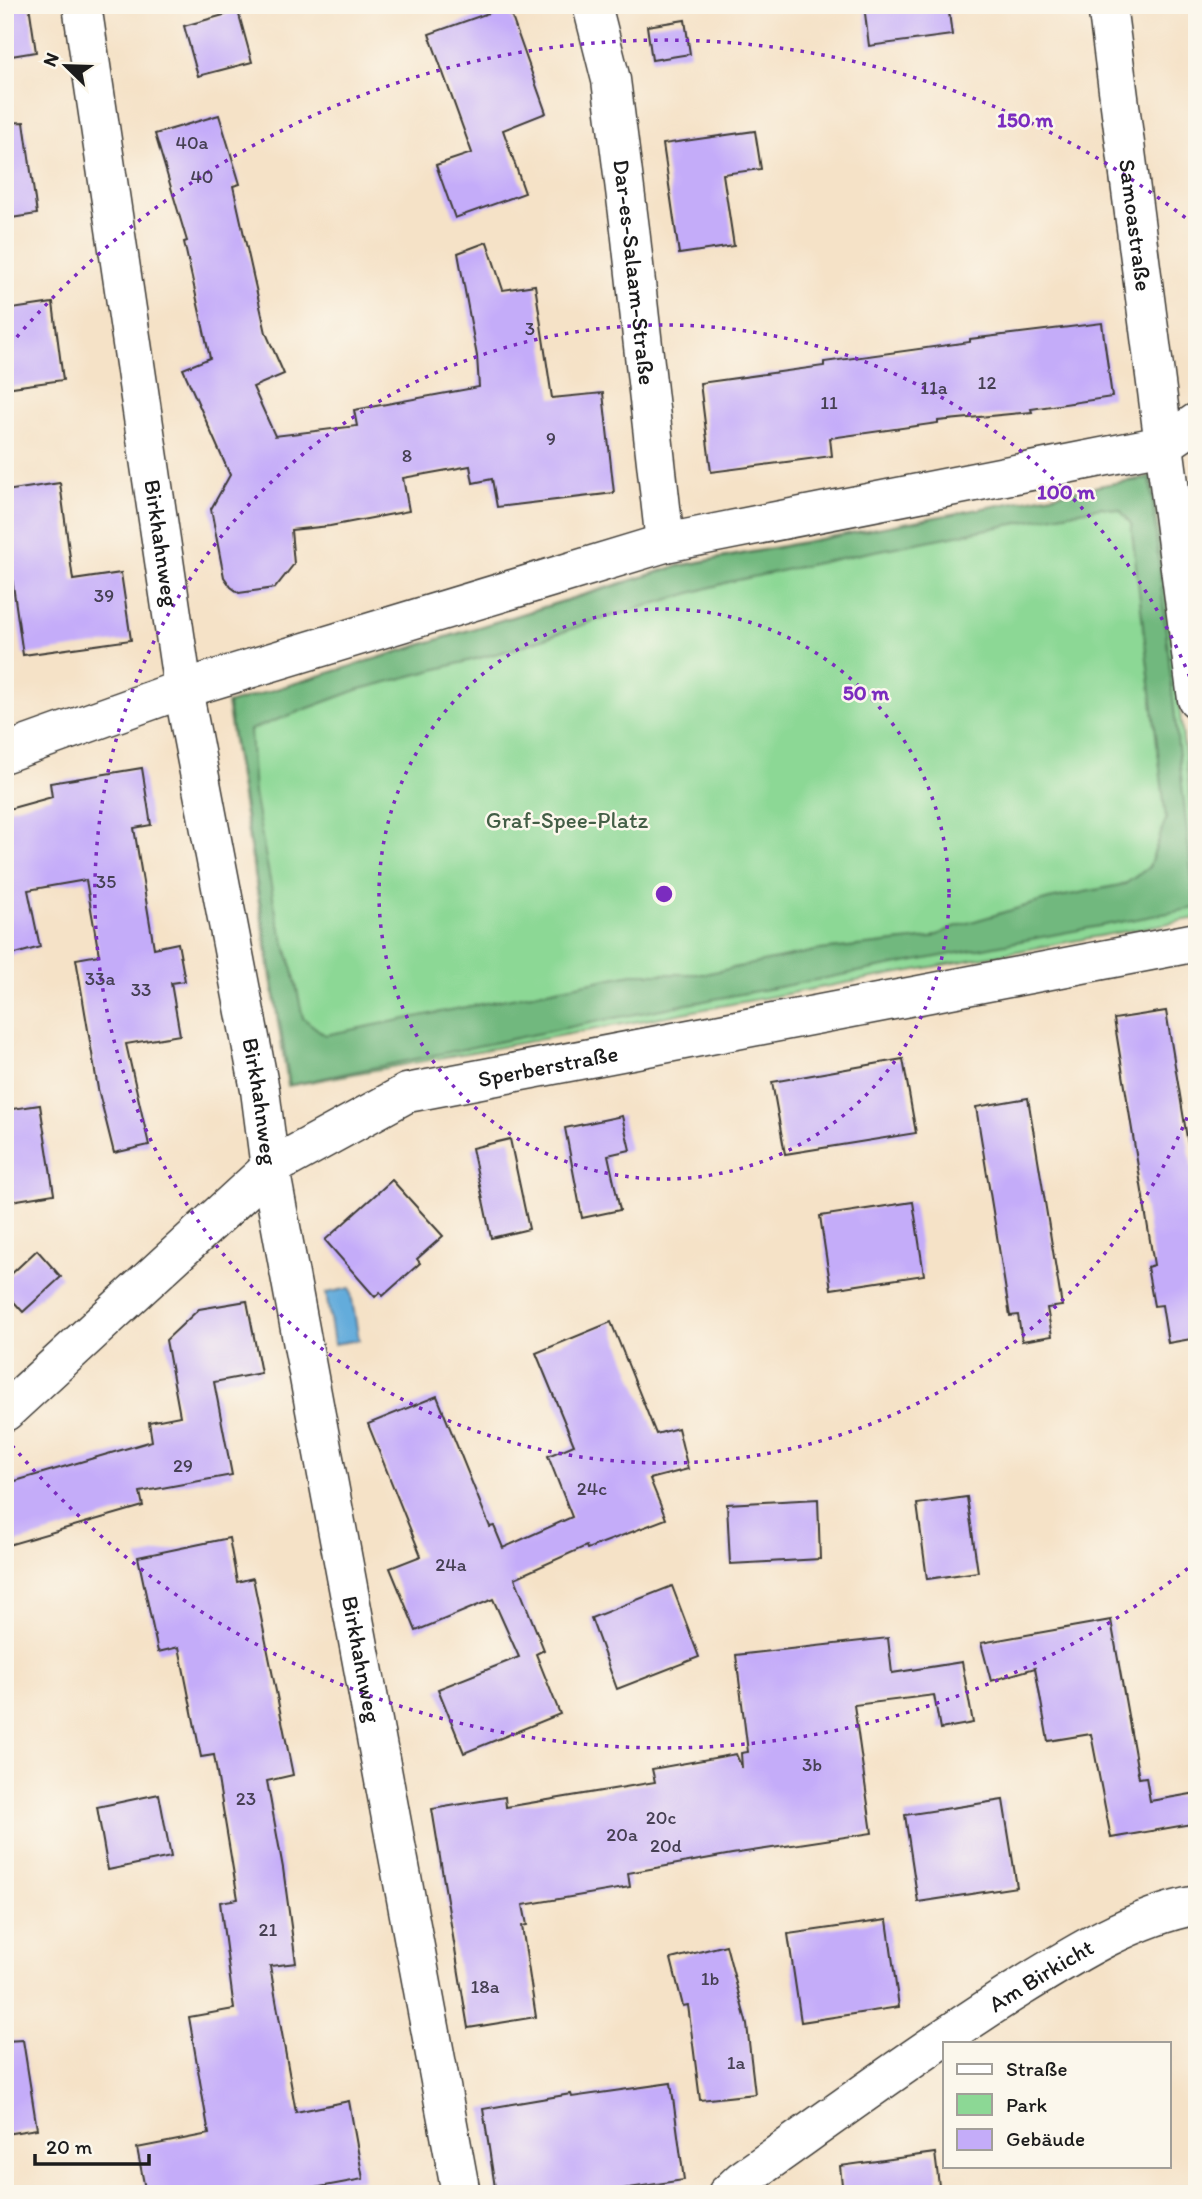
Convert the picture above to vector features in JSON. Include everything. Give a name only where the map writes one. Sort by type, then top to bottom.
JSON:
[{"type":"street","name":"Birkhahnweg","points":[[82,5],[183,689],[260,1090],[270,1168],[461,2194]]},
{"type":"street","name":"Dar-es-Salaam-Straße","points":[[592,5],[611,80],[665,543]]},
{"type":"street","name":"Samoastraße","points":[[1107,5],[1163,445]]},
{"type":"street","points":[[5,753],[183,689],[665,543],[1163,445],[1197,422]]},
{"type":"street","points":[[1163,445],[1197,699]]},
{"type":"street","name":"Sperberstraße","points":[[5,1412],[270,1168],[407,1093],[1197,942]]},
{"type":"street","name":"Am Birkicht","points":[[727,2194],[742,2180],[940,2039],[1065,1959],[1152,1916],[1197,1905]]},
{"type":"green space","name":"Graf-Spee-Platz","points":[[1152,476],[1197,858],[1197,918],[288,1086],[227,704],[676,566]]},
{"type":"green space","points":[[1150,479],[1195,908],[604,1020],[290,1085],[228,704],[677,567],[1110,484]],"holes":[[[1101,507],[1120,510],[1131,524],[1166,819],[1149,867],[1125,884],[1049,899],[954,927],[931,938],[820,950],[704,974],[632,974],[325,1035],[303,1018],[293,970],[277,918],[254,794],[250,730],[357,690],[514,649],[594,621],[729,582]]]},
{"type":"water","points":[[350,1288],[359,1340],[334,1344],[326,1293]]},
{"type":"building","points":[[5,5],[29,5],[36,52],[5,57]]},
{"type":"building","points":[[864,5],[948,5],[952,35],[869,46]]},
{"type":"building","points":[[508,6],[546,113],[503,130],[525,193],[455,218],[436,165],[472,153],[429,34]]},
{"type":"building","points":[[238,11],[252,62],[198,76],[184,26]]},
{"type":"building","points":[[685,20],[690,54],[652,60],[647,26]]},
{"type":"building","points":[[219,115],[240,184],[233,186],[266,333],[284,374],[253,387],[275,436],[357,426],[354,410],[479,387],[477,356],[458,253],[487,242],[503,290],[535,285],[552,398],[603,393],[614,493],[497,507],[492,479],[473,483],[470,466],[403,478],[409,511],[330,526],[291,530],[294,564],[275,588],[239,593],[231,587],[224,577],[211,509],[230,475],[183,369],[210,358],[184,242],[187,241],[155,134]]},
{"type":"building","points":[[24,122],[37,214],[5,219],[5,123]]},
{"type":"building","points":[[755,131],[761,169],[723,174],[734,246],[679,254],[663,144]]},
{"type":"building","points":[[53,303],[63,380],[5,388],[5,310]]},
{"type":"building","points":[[1102,323],[1112,397],[1031,409],[1032,412],[938,421],[830,438],[832,456],[711,472],[700,383],[824,366],[824,362],[970,342],[970,339]]},
{"type":"building","points":[[60,483],[73,580],[121,573],[131,640],[23,655],[5,529],[5,491]]},
{"type":"building","points":[[142,768],[151,825],[134,828],[154,948],[178,943],[185,981],[171,983],[180,1035],[126,1044],[149,1145],[114,1153],[98,1089],[76,959],[99,955],[86,880],[28,890],[40,947],[5,957],[5,810],[52,797],[50,783]]},
{"type":"building","points":[[1166,1011],[1192,1168],[1197,1167],[1197,1298],[1191,1299],[1197,1338],[1168,1343],[1162,1305],[1154,1306],[1147,1267],[1154,1265],[1114,1019]]},
{"type":"building","points":[[903,1059],[916,1133],[785,1154],[772,1082]]},
{"type":"building","points":[[1028,1098],[1062,1306],[1047,1308],[1052,1336],[1022,1341],[1018,1315],[1010,1316],[976,1107]]},
{"type":"building","points":[[40,1105],[54,1194],[5,1202],[5,1110]]},
{"type":"building","points":[[622,1116],[630,1150],[608,1155],[620,1210],[582,1218],[565,1128]]},
{"type":"building","points":[[510,1139],[529,1229],[491,1238],[472,1148]]},
{"type":"building","points":[[392,1180],[443,1236],[417,1259],[420,1263],[383,1296],[380,1292],[375,1297],[325,1240]]},
{"type":"building","points":[[913,1202],[924,1275],[831,1289],[820,1216]]},
{"type":"building","points":[[37,1250],[61,1277],[23,1312],[5,1292],[5,1280]]},
{"type":"building","points":[[247,1301],[261,1373],[214,1382],[232,1475],[140,1492],[143,1506],[5,1546],[5,1484],[152,1441],[149,1422],[180,1416],[166,1340],[199,1309]]},
{"type":"building","points":[[611,1322],[656,1434],[678,1428],[688,1469],[650,1479],[666,1519],[587,1549],[586,1546],[515,1578],[544,1650],[536,1654],[560,1714],[464,1753],[438,1689],[519,1657],[493,1599],[416,1631],[390,1568],[421,1556],[368,1424],[437,1396],[490,1527],[494,1526],[503,1548],[572,1517],[548,1456],[574,1445],[536,1353]]},
{"type":"building","points":[[967,1497],[978,1572],[927,1579],[917,1504]]},
{"type":"building","points":[[818,1499],[820,1559],[730,1564],[727,1504]]},
{"type":"building","points":[[229,1538],[237,1582],[253,1578],[293,1775],[267,1781],[283,1868],[296,1963],[270,1966],[296,2112],[349,2101],[363,2179],[282,2194],[146,2194],[137,2148],[209,2134],[189,2017],[234,2009],[220,1902],[238,1899],[214,1755],[201,1757],[179,1647],[158,1652],[138,1557]]},
{"type":"building","points":[[672,1586],[699,1657],[617,1689],[591,1618]]},
{"type":"building","points":[[1111,1620],[1139,1778],[1146,1777],[1150,1801],[1197,1793],[1197,1823],[1111,1838],[1091,1734],[1048,1741],[1035,1668],[991,1681],[981,1643]]},
{"type":"building","points":[[888,1638],[892,1673],[962,1662],[973,1723],[940,1729],[934,1695],[854,1705],[872,1833],[628,1873],[630,1887],[523,1905],[527,1925],[522,1926],[536,2017],[468,2028],[432,1809],[505,1797],[506,1807],[655,1782],[652,1769],[736,1754],[742,1768],[741,1753],[748,1752],[736,1655]]},
{"type":"building","points":[[159,1794],[171,1857],[108,1870],[97,1807]]},
{"type":"building","points":[[1003,1800],[1017,1887],[918,1902],[905,1815]]},
{"type":"building","points":[[887,1920],[899,2007],[801,2022],[788,1934]]},
{"type":"building","points":[[726,1945],[747,2025],[755,2094],[700,2100],[688,2005],[683,2006],[671,1959]]},
{"type":"building","points":[[23,2040],[37,2129],[5,2134],[5,2041]]},
{"type":"building","points":[[671,2083],[684,2180],[588,2194],[496,2194],[483,2109],[571,2094],[572,2097]]},
{"type":"building","points":[[935,2153],[940,2194],[843,2194],[840,2166]]}]
